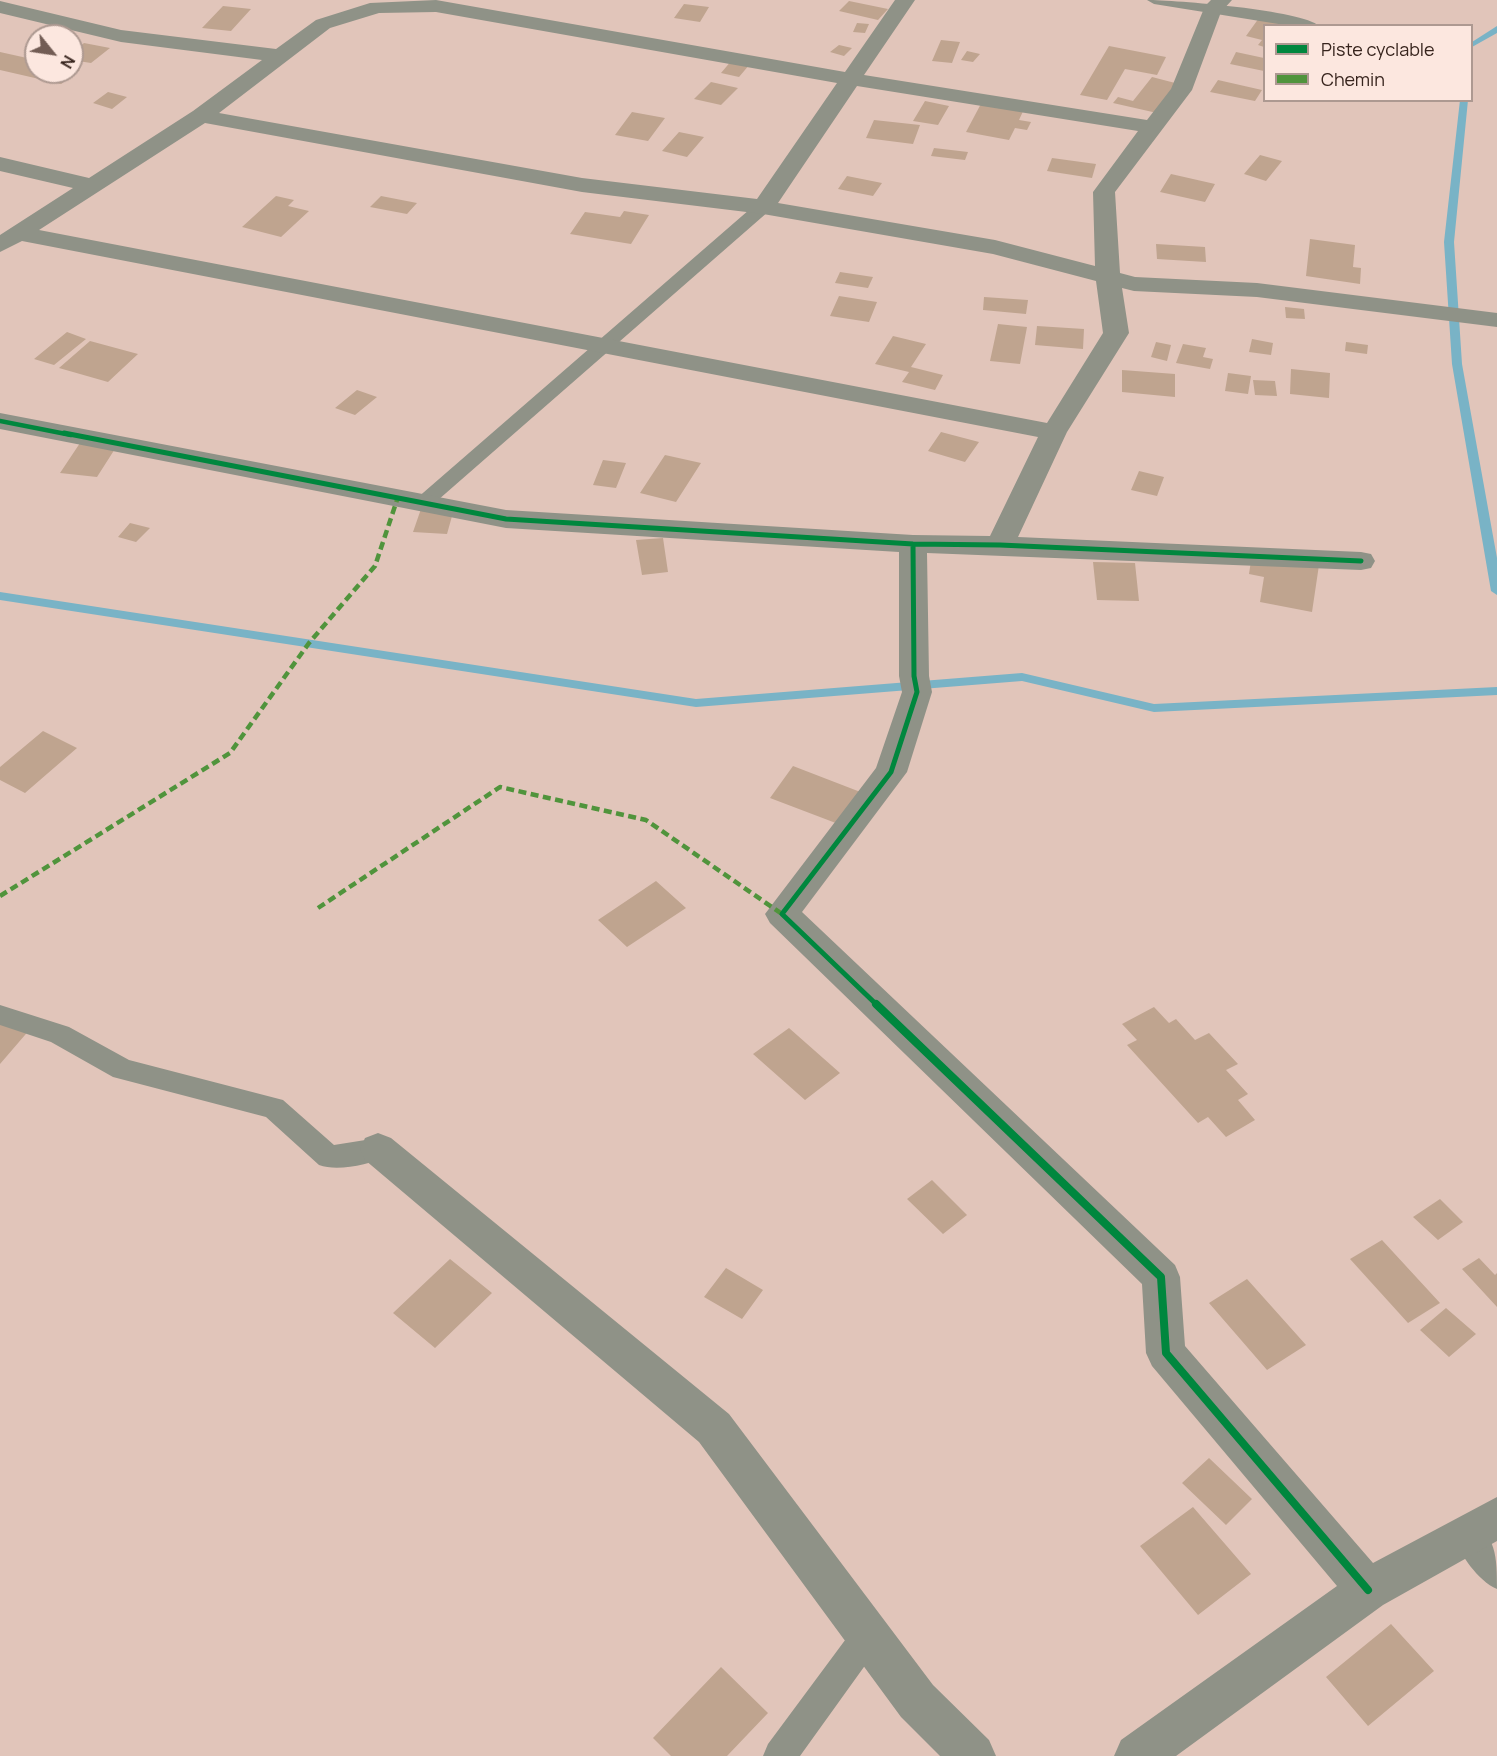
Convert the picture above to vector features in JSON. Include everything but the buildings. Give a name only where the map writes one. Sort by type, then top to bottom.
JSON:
[{"type":"street","points":[[763,207],[905,0]]},
{"type":"street","points":[[9,239],[201,116],[322,24],[377,7],[413,3],[851,80],[1153,127]]},
{"type":"street","points":[[1000,545],[1054,432],[1116,333],[1108,277],[1104,192],[1181,90],[1217,5]]},
{"type":"street","points":[[0,8],[121,36],[279,56]]},
{"type":"street","points":[[201,116],[582,185],[763,207],[995,247],[1134,284],[1257,290],[1432,310],[1497,320]]},
{"type":"street","points":[[0,164],[93,186]]},
{"type":"street","points":[[9,239],[603,345],[1054,432]]},
{"type":"street","points":[[0,421],[506,519],[913,544],[1000,545],[1361,561]]},
{"type":"street","points":[[913,544],[916,684],[891,772],[782,914],[1161,1276],[1166,1353],[1368,1590]]},
{"type":"street","points":[[378,1149],[714,1428],[917,1701],[973,1756]]},
{"type":"street","points":[[1137,1756],[1368,1590],[1482,1526]]},
{"type":"lane","points":[[1154,0],[1217,5],[1304,24]]},
{"type":"lane","points":[[423,503],[763,207]]},
{"type":"lane","points":[[0,1015],[60,1034],[122,1070],[274,1108],[329,1157],[378,1149]]},
{"type":"lane","points":[[1482,1526],[1497,1573]]},
{"type":"lane","points":[[780,1756],[868,1635]]},
{"type":"waterway","points":[[1473,44],[1497,29]]},
{"type":"waterway","points":[[1464,102],[1449,242],[1457,364],[1497,591]]},
{"type":"waterway","points":[[0,596],[696,703],[1022,677],[1154,708],[1497,691]]},
{"type":"marked path","points":[[0,896],[230,753],[309,643],[375,566],[398,497]]},
{"type":"marked path","points":[[318,908],[500,787],[646,820],[782,914]]},
{"type":"cycle path","points":[[0,421],[506,519],[913,544],[1000,545],[1361,561]]},
{"type":"cycle path","points":[[913,544],[914,676],[917,692],[891,772],[782,914],[1161,1277],[1166,1353],[1368,1590]]}]
